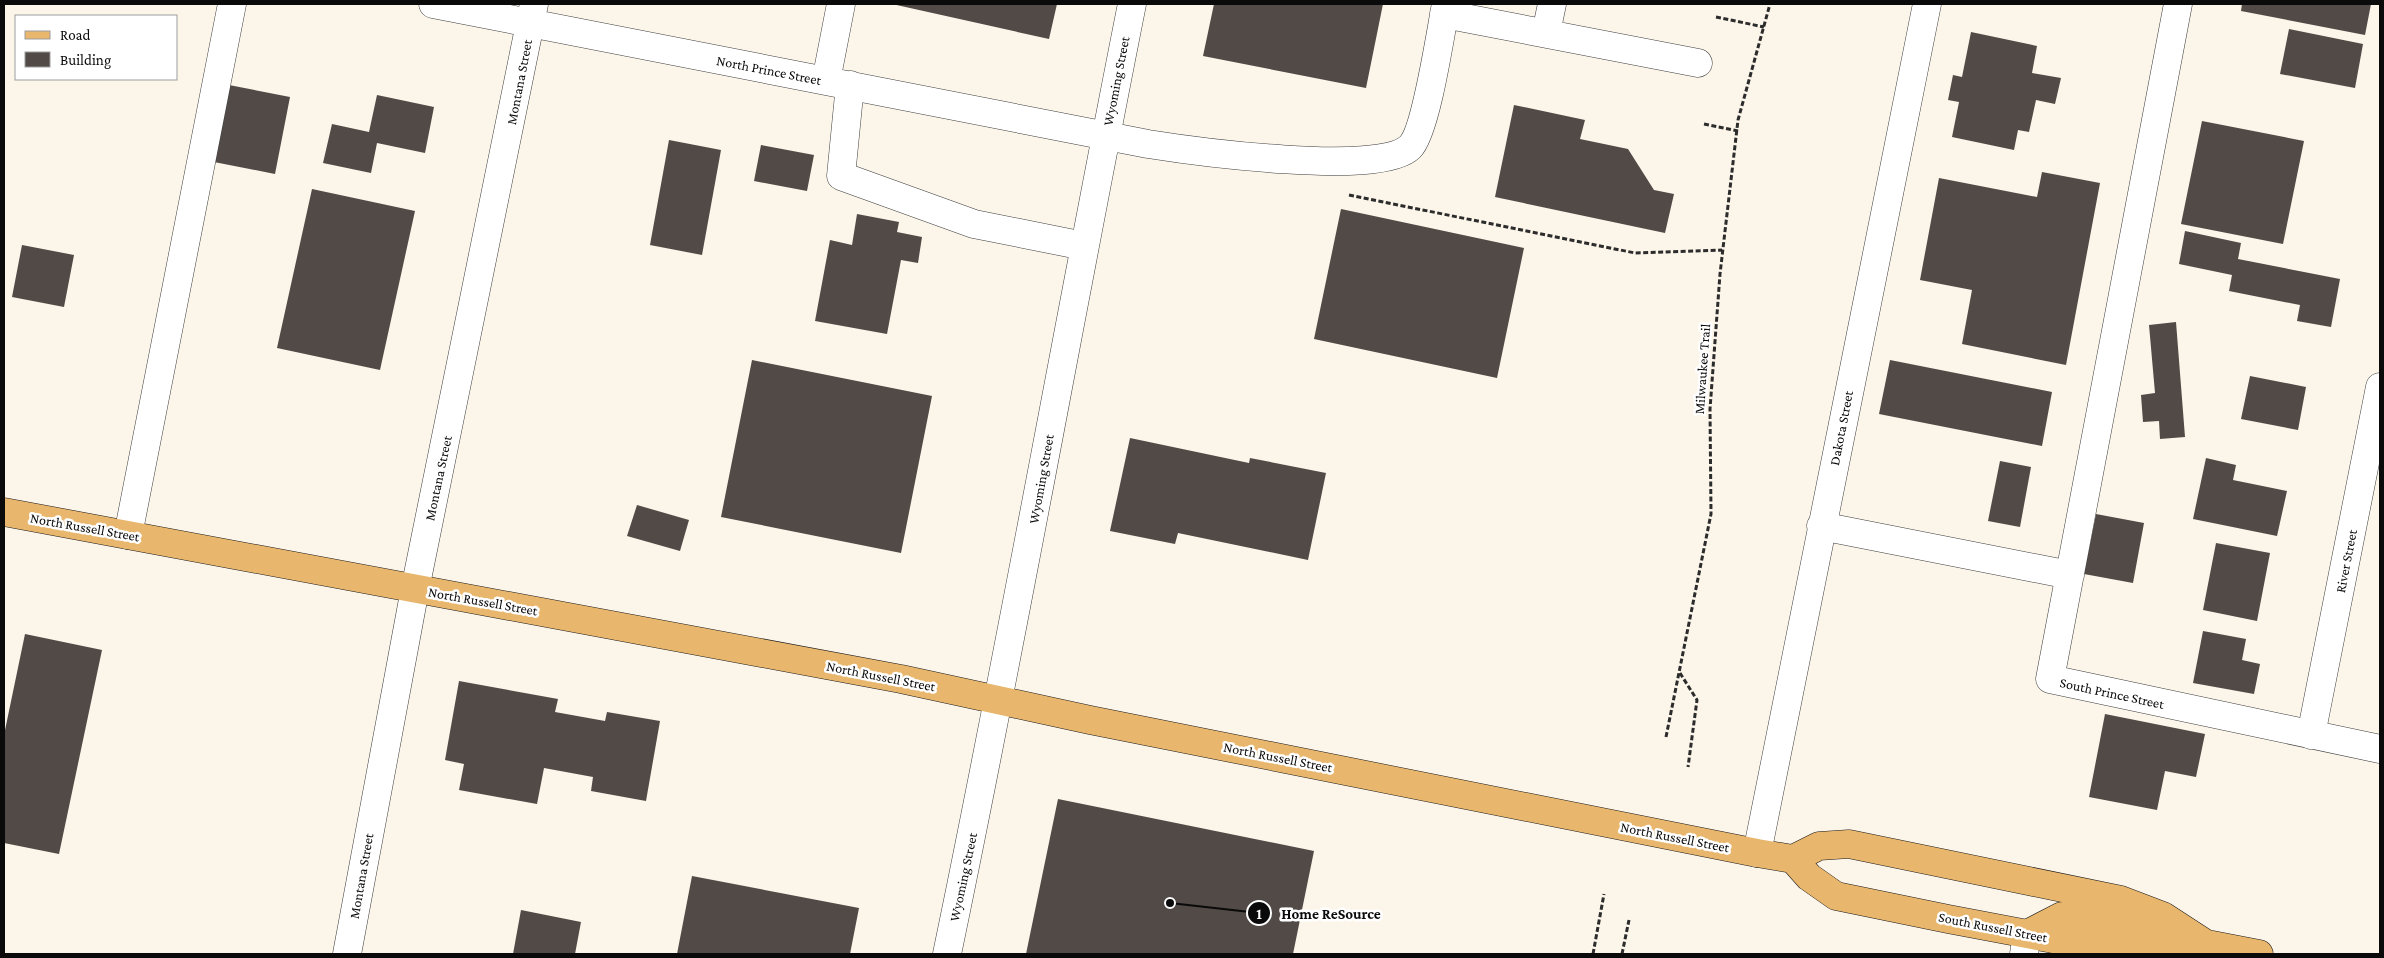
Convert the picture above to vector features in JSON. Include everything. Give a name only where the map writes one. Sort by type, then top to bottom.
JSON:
[{"type":"main road","name":"North Russell Street","points":[[4,512],[901,679],[999,701],[1757,853]]},
{"type":"main road","name":"South Russell Street","points":[[2206,944],[2163,916],[2121,900],[1848,844],[1819,846],[1793,859],[1809,877],[1836,896],[2025,944],[2159,953],[2206,944],[2259,954]]},
{"type":"main road","points":[[1757,853],[1793,859]]},
{"type":"street","points":[[128,535],[232,4]]},
{"type":"street","name":"North Prince Street","points":[[432,4],[532,14],[838,83],[1106,136],[1216,155],[1327,162],[1396,156],[1411,147],[1421,128],[1445,9]]},
{"type":"street","points":[[841,4],[838,83],[841,176],[974,224],[1084,246]]},
{"type":"street","name":"Wyoming Street","points":[[947,954],[999,701],[1084,246],[1132,4]]},
{"type":"street","points":[[1546,33],[1552,4]]},
{"type":"street","name":"Dakota Street","points":[[1757,853],[1926,4]]},
{"type":"street","points":[[1821,526],[2070,575],[2178,4]]},
{"type":"street","points":[[1445,9],[1546,33],[1698,63]]},
{"type":"street","name":"Montana Street","points":[[347,954],[415,589],[532,14]]},
{"type":"street","name":"River Street","points":[[2311,734],[2380,387]]},
{"type":"street","name":"South Prince Street","points":[[2070,575],[2050,679],[2380,749]]},
{"type":"path","name":"Milwaukee Trail","points":[[1666,737],[1711,514],[1710,409],[1722,250],[1738,120],[1770,4]]},
{"type":"path","points":[[1716,17],[1764,27]]},
{"type":"path","points":[[1704,124],[1738,131]]},
{"type":"path","points":[[1340,194],[1635,253],[1722,250]]},
{"type":"path","points":[[1680,673],[1697,700],[1688,767]]},
{"type":"path","points":[[1593,954],[1604,894]]},
{"type":"path","points":[[1622,954],[1629,920]]},
{"type":"building","points":[[892,4],[1057,4],[1049,39]]},
{"type":"building","points":[[1214,4],[1383,4],[1366,88],[1203,56]]},
{"type":"building","points":[[2242,4],[2371,4],[2365,35],[2241,11]]},
{"type":"building","points":[[2289,29],[2363,44],[2355,88],[2280,74]]},
{"type":"building","points":[[1971,32],[2037,46],[2032,73],[2061,78],[2055,104],[2036,100],[2029,132],[2018,130],[2014,150],[1952,137],[1959,102],[1948,100],[1953,75],[1962,77]]},
{"type":"building","points":[[229,85],[290,97],[275,174],[214,162]]},
{"type":"building","points":[[377,95],[434,107],[425,153],[377,143],[371,173],[323,163],[332,124],[369,132]]},
{"type":"building","points":[[1514,105],[1585,120],[1580,139],[1628,149],[1654,190],[1674,194],[1665,233],[1495,197]]},
{"type":"building","points":[[2202,121],[2304,141],[2283,244],[2181,224]]},
{"type":"building","points":[[669,140],[721,150],[702,255],[650,245]]},
{"type":"building","points":[[761,145],[814,155],[807,191],[754,181]]},
{"type":"building","points":[[2042,172],[2100,183],[2066,365],[1962,344],[1972,290],[1920,280],[1939,178],[2037,197]]},
{"type":"building","points":[[312,189],[415,211],[380,370],[277,348]]},
{"type":"building","points":[[1341,209],[1524,248],[1497,378],[1314,339]]},
{"type":"building","points":[[857,214],[899,222],[897,232],[922,237],[918,263],[901,260],[887,334],[815,321],[830,240],[852,245]]},
{"type":"building","points":[[2185,231],[2241,243],[2238,259],[2340,279],[2331,327],[2297,321],[2300,305],[2229,291],[2232,275],[2179,264]]},
{"type":"building","points":[[22,245],[74,255],[64,307],[12,297]]},
{"type":"building","points":[[2176,322],[2185,437],[2160,439],[2159,421],[2143,422],[2141,395],[2155,393],[2149,325]]},
{"type":"building","points":[[752,360],[932,396],[901,553],[721,517]]},
{"type":"building","points":[[1890,360],[2052,392],[2042,446],[1879,414]]},
{"type":"building","points":[[2250,376],[2306,387],[2298,430],[2241,419]]},
{"type":"building","points":[[1130,438],[1249,463],[1250,458],[1326,473],[1308,560],[1178,533],[1175,544],[1110,531]]},
{"type":"building","points":[[2206,458],[2236,465],[2233,480],[2287,491],[2277,536],[2193,519]]},
{"type":"building","points":[[2000,461],[2031,467],[2020,527],[1988,521]]},
{"type":"building","points":[[637,505],[689,520],[680,551],[627,536]]},
{"type":"building","points":[[2096,514],[2144,523],[2133,583],[2084,574]]},
{"type":"building","points":[[2216,543],[2270,553],[2257,621],[2203,610]]},
{"type":"building","points":[[2203,631],[2246,639],[2242,660],[2260,664],[2254,694],[2193,683]]},
{"type":"building","points":[[25,634],[102,650],[59,854],[4,843],[4,735]]},
{"type":"building","points":[[459,681],[558,699],[555,712],[605,721],[607,712],[660,721],[646,801],[591,791],[593,777],[544,768],[537,804],[459,790],[464,764],[445,760]]},
{"type":"building","points":[[2105,714],[2205,734],[2196,777],[2165,771],[2157,810],[2089,797]]},
{"type":"building","points":[[1058,799],[1314,851],[1293,954],[1026,954]]},
{"type":"building","points":[[692,876],[859,908],[850,954],[677,954]]},
{"type":"building","points":[[521,910],[581,922],[575,954],[513,954]]},
{"type":"place","name":"Home ReSource","points":[[1170,903]]}]
